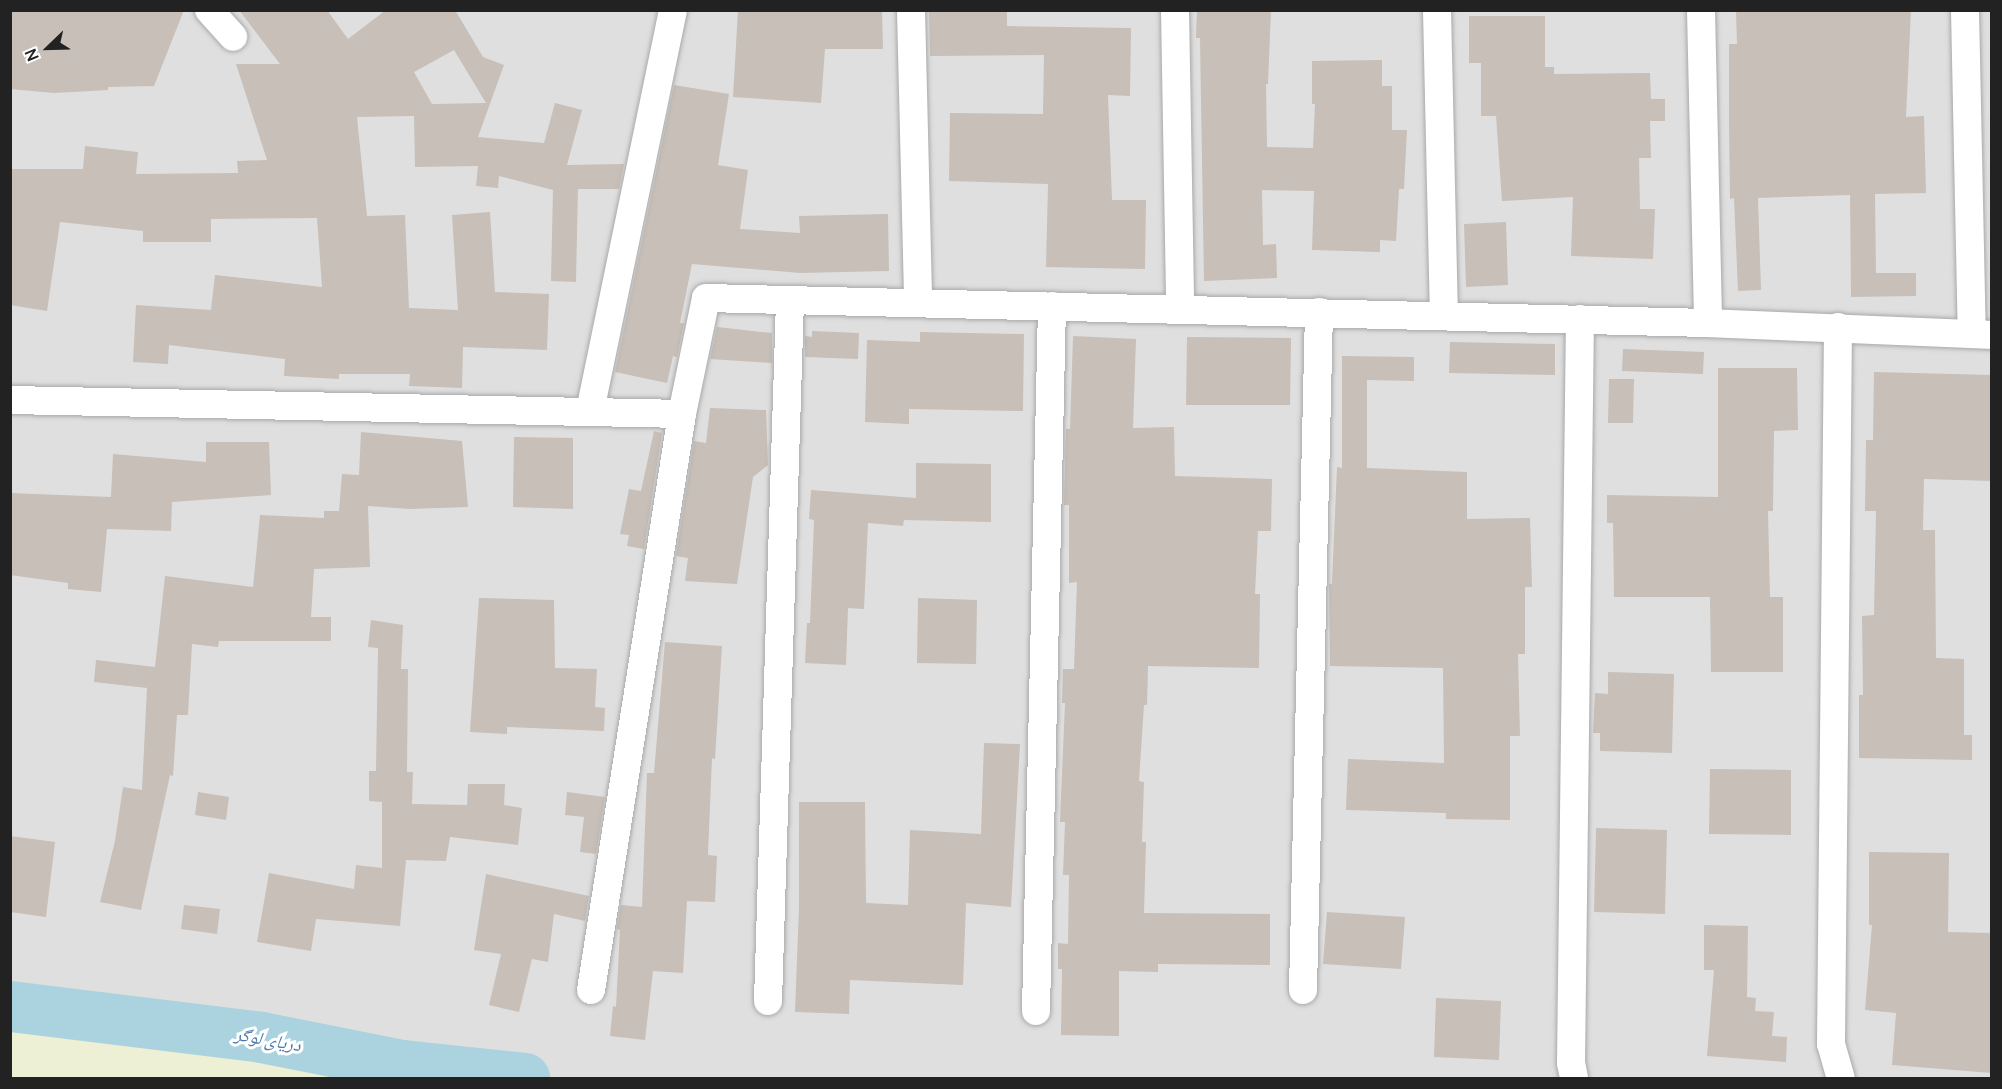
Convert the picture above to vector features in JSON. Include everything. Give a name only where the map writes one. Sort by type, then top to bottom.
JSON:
[{"type":"street","points":[[209,10],[233,37]]},
{"type":"street","points":[[590,411],[673,10]]},
{"type":"street","points":[[911,10],[918,303]]},
{"type":"street","points":[[1175,10],[1180,309]]},
{"type":"street","points":[[1437,10],[1444,315]]},
{"type":"street","points":[[1701,10],[1708,323]]},
{"type":"street","points":[[591,990],[682,414],[706,298],[1444,315],[1838,327],[1982,335],[1965,10]]},
{"type":"street","points":[[768,1001],[790,300]]},
{"type":"street","points":[[1036,1011],[1052,306]]},
{"type":"street","points":[[1303,990],[1319,312]]},
{"type":"street","points":[[1574,1078],[1571,1063],[1580,319]]},
{"type":"street","points":[[1838,327],[1831,1044],[1841,1078]]},
{"type":"street","points":[[10,400],[682,414]]},
{"type":"shaded area","points":[[11,11],[1991,11],[1991,1078],[399,1078],[403,1065],[261,1037],[11,1006]]},
{"type":"green space","points":[[11,1006],[261,1037],[403,1065],[399,1078],[11,1078]]},
{"type":"building","points":[[10,10],[184,10],[154,86],[108,87],[108,90],[54,93],[10,89]]},
{"type":"building","points":[[239,10],[327,10],[348,39],[386,10],[455,10],[483,57],[504,65],[478,137],[544,143],[555,103],[582,110],[567,165],[624,164],[619,189],[578,189],[576,282],[551,281],[553,190],[499,176],[498,188],[476,186],[478,166],[415,167],[414,116],[357,117],[367,216],[405,215],[409,308],[458,310],[452,215],[490,212],[495,292],[549,294],[547,350],[463,347],[462,388],[409,386],[410,374],[339,374],[339,379],[284,376],[285,359],[169,345],[168,364],[133,362],[136,305],[211,310],[215,275],[322,287],[317,218],[211,219],[211,242],[143,242],[143,231],[60,222],[47,311],[10,305],[10,169],[83,169],[85,146],[138,152],[136,174],[238,173],[237,161],[267,160],[236,64],[280,64]],"holes":[[[454,50],[486,103],[432,104],[414,72]]]},
{"type":"building","points":[[738,10],[882,10],[883,49],[825,49],[821,103],[733,97]]},
{"type":"building","points":[[929,10],[1007,10],[1007,26],[1131,28],[1130,96],[1108,95],[1112,200],[1146,200],[1145,269],[1046,267],[1048,184],[949,181],[950,113],[1043,114],[1044,55],[930,56]]},
{"type":"building","points":[[1197,10],[1271,10],[1268,84],[1266,84],[1267,147],[1313,148],[1315,104],[1312,104],[1312,61],[1382,60],[1382,86],[1392,86],[1392,130],[1407,130],[1404,189],[1399,189],[1396,241],[1380,240],[1380,252],[1312,250],[1314,191],[1262,190],[1263,245],[1276,244],[1277,278],[1204,281],[1200,38],[1196,38]]},
{"type":"building","points":[[1736,10],[1911,10],[1906,117],[1924,116],[1926,193],[1875,194],[1876,273],[1916,273],[1916,296],[1851,297],[1850,195],[1758,198],[1761,290],[1738,291],[1734,198],[1730,199],[1729,124],[1729,44],[1737,44]]},
{"type":"building","points":[[1469,16],[1545,16],[1545,67],[1554,67],[1554,74],[1650,73],[1651,99],[1665,99],[1665,121],[1650,121],[1651,158],[1639,158],[1640,209],[1655,209],[1653,259],[1571,256],[1573,197],[1502,201],[1496,116],[1481,116],[1481,63],[1469,63]]},
{"type":"building","points":[[674,85],[729,94],[718,165],[748,170],[740,229],[800,233],[799,216],[888,214],[889,271],[800,273],[692,264],[680,323],[684,323],[677,357],[673,356],[667,383],[615,372]]},
{"type":"building","points":[[1506,222],[1508,285],[1466,287],[1464,224]]},
{"type":"building","points":[[717,327],[772,333],[772,363],[710,359]]},
{"type":"building","points":[[812,331],[859,333],[858,359],[805,357],[805,336],[812,337]]},
{"type":"building","points":[[920,332],[1024,334],[1023,411],[909,409],[909,424],[865,422],[867,340],[920,342]]},
{"type":"building","points":[[1073,336],[1136,339],[1133,428],[1174,427],[1175,476],[1272,479],[1271,531],[1258,531],[1255,594],[1260,594],[1259,668],[1148,666],[1147,705],[1144,705],[1139,781],[1144,782],[1142,842],[1146,842],[1144,913],[1270,914],[1270,965],[1158,964],[1158,972],[1119,971],[1119,1036],[1061,1035],[1062,969],[1058,969],[1058,943],[1068,944],[1069,875],[1063,875],[1065,822],[1060,822],[1065,703],[1062,703],[1063,669],[1074,669],[1077,582],[1069,583],[1069,505],[1064,505],[1066,429],[1070,429]]},
{"type":"building","points":[[1187,337],[1291,338],[1290,405],[1186,405]]},
{"type":"building","points":[[1450,342],[1555,344],[1555,375],[1449,373]]},
{"type":"building","points":[[1623,349],[1704,352],[1703,374],[1622,371]]},
{"type":"building","points":[[1342,356],[1414,357],[1414,381],[1367,380],[1367,468],[1467,472],[1467,519],[1530,518],[1532,587],[1525,587],[1525,654],[1518,654],[1520,736],[1510,736],[1510,820],[1446,819],[1446,813],[1346,810],[1348,759],[1444,763],[1443,668],[1330,666],[1329,584],[1332,584],[1337,467],[1342,468]]},
{"type":"building","points":[[1718,368],[1797,368],[1798,430],[1774,431],[1773,511],[1768,511],[1770,597],[1783,597],[1783,672],[1711,672],[1710,597],[1614,597],[1613,523],[1607,523],[1607,495],[1718,497]]},
{"type":"building","points":[[1874,372],[1992,375],[1992,481],[1924,479],[1923,530],[1935,530],[1936,658],[1964,659],[1964,735],[1972,735],[1972,760],[1859,758],[1859,695],[1863,695],[1862,616],[1874,615],[1876,511],[1865,511],[1866,440],[1873,440]]},
{"type":"building","points":[[1609,379],[1634,379],[1633,423],[1608,423]]},
{"type":"building","points":[[710,408],[766,410],[768,465],[753,477],[737,584],[685,581],[688,558],[676,556],[694,441],[706,443]]},
{"type":"building","points":[[654,431],[662,433],[644,549],[627,546],[629,535],[620,534],[629,489],[641,491]]},
{"type":"building","points":[[361,432],[462,441],[468,507],[410,509],[368,506],[370,567],[314,569],[311,617],[331,617],[331,641],[219,641],[218,647],[192,644],[188,715],[177,715],[173,776],[170,775],[141,910],[100,902],[115,841],[123,787],[142,790],[147,688],[94,682],[96,660],[155,667],[165,576],[253,587],[260,515],[324,518],[324,511],[339,511],[342,474],[359,475]]},
{"type":"building","points":[[514,437],[573,438],[573,509],[513,507]]},
{"type":"building","points":[[206,442],[269,442],[271,495],[172,502],[171,531],[107,529],[101,592],[68,589],[68,583],[10,575],[10,493],[111,497],[113,454],[206,462]]},
{"type":"building","points":[[916,463],[991,464],[991,522],[904,520],[903,526],[868,523],[864,609],[848,608],[846,665],[805,663],[807,623],[810,623],[814,520],[809,519],[811,490],[916,498]]},
{"type":"building","points":[[479,598],[554,600],[555,668],[597,669],[595,707],[605,708],[604,731],[507,727],[507,734],[470,732]]},
{"type":"building","points":[[918,598],[977,600],[976,664],[917,663]]},
{"type":"building","points":[[371,620],[403,625],[401,669],[408,669],[407,772],[413,772],[412,804],[467,805],[468,784],[505,784],[504,805],[522,808],[518,845],[450,837],[446,861],[406,860],[400,926],[316,919],[311,951],[257,942],[269,873],[354,889],[356,865],[382,868],[382,802],[369,801],[369,771],[376,771],[378,648],[368,647]]},
{"type":"building","points":[[665,642],[722,646],[715,759],[712,758],[708,855],[717,856],[715,902],[687,901],[683,973],[653,971],[645,1040],[610,1036],[613,1006],[616,1007],[620,930],[617,929],[621,905],[642,907],[647,773],[654,773]]},
{"type":"building","points":[[1608,672],[1674,674],[1672,753],[1600,751],[1600,733],[1593,733],[1595,693],[1608,694]]},
{"type":"building","points":[[984,743],[1020,744],[1011,907],[966,903],[963,985],[850,980],[849,1014],[795,1012],[799,907],[799,802],[865,802],[866,903],[908,905],[910,830],[981,834]]},
{"type":"building","points":[[1710,769],[1791,770],[1791,835],[1709,834]]},
{"type":"building","points":[[198,792],[229,797],[226,820],[195,815]]},
{"type":"building","points":[[567,792],[605,797],[596,854],[580,852],[584,817],[565,815]]},
{"type":"building","points":[[1596,828],[1667,830],[1665,914],[1594,912]]},
{"type":"building","points":[[10,836],[55,842],[46,917],[10,912]]},
{"type":"building","points":[[1869,852],[1949,853],[1948,932],[1992,933],[1992,1073],[1892,1065],[1896,1013],[1865,1010],[1872,925],[1869,925]]},
{"type":"building","points":[[486,874],[589,896],[585,921],[554,914],[548,962],[532,959],[519,1012],[489,1005],[501,954],[474,950]]},
{"type":"building","points":[[184,905],[220,909],[217,934],[181,929]]},
{"type":"building","points":[[1327,912],[1405,917],[1401,969],[1323,964]]},
{"type":"building","points":[[1704,925],[1748,926],[1747,997],[1756,998],[1755,1011],[1774,1012],[1772,1036],[1787,1037],[1786,1062],[1707,1056],[1714,970],[1704,970]]},
{"type":"building","points":[[1436,998],[1501,1001],[1499,1060],[1434,1057]]},
{"type":"waterway","name":"دریای لوگر","points":[[10,1006],[261,1037],[403,1065],[524,1078]]}]
